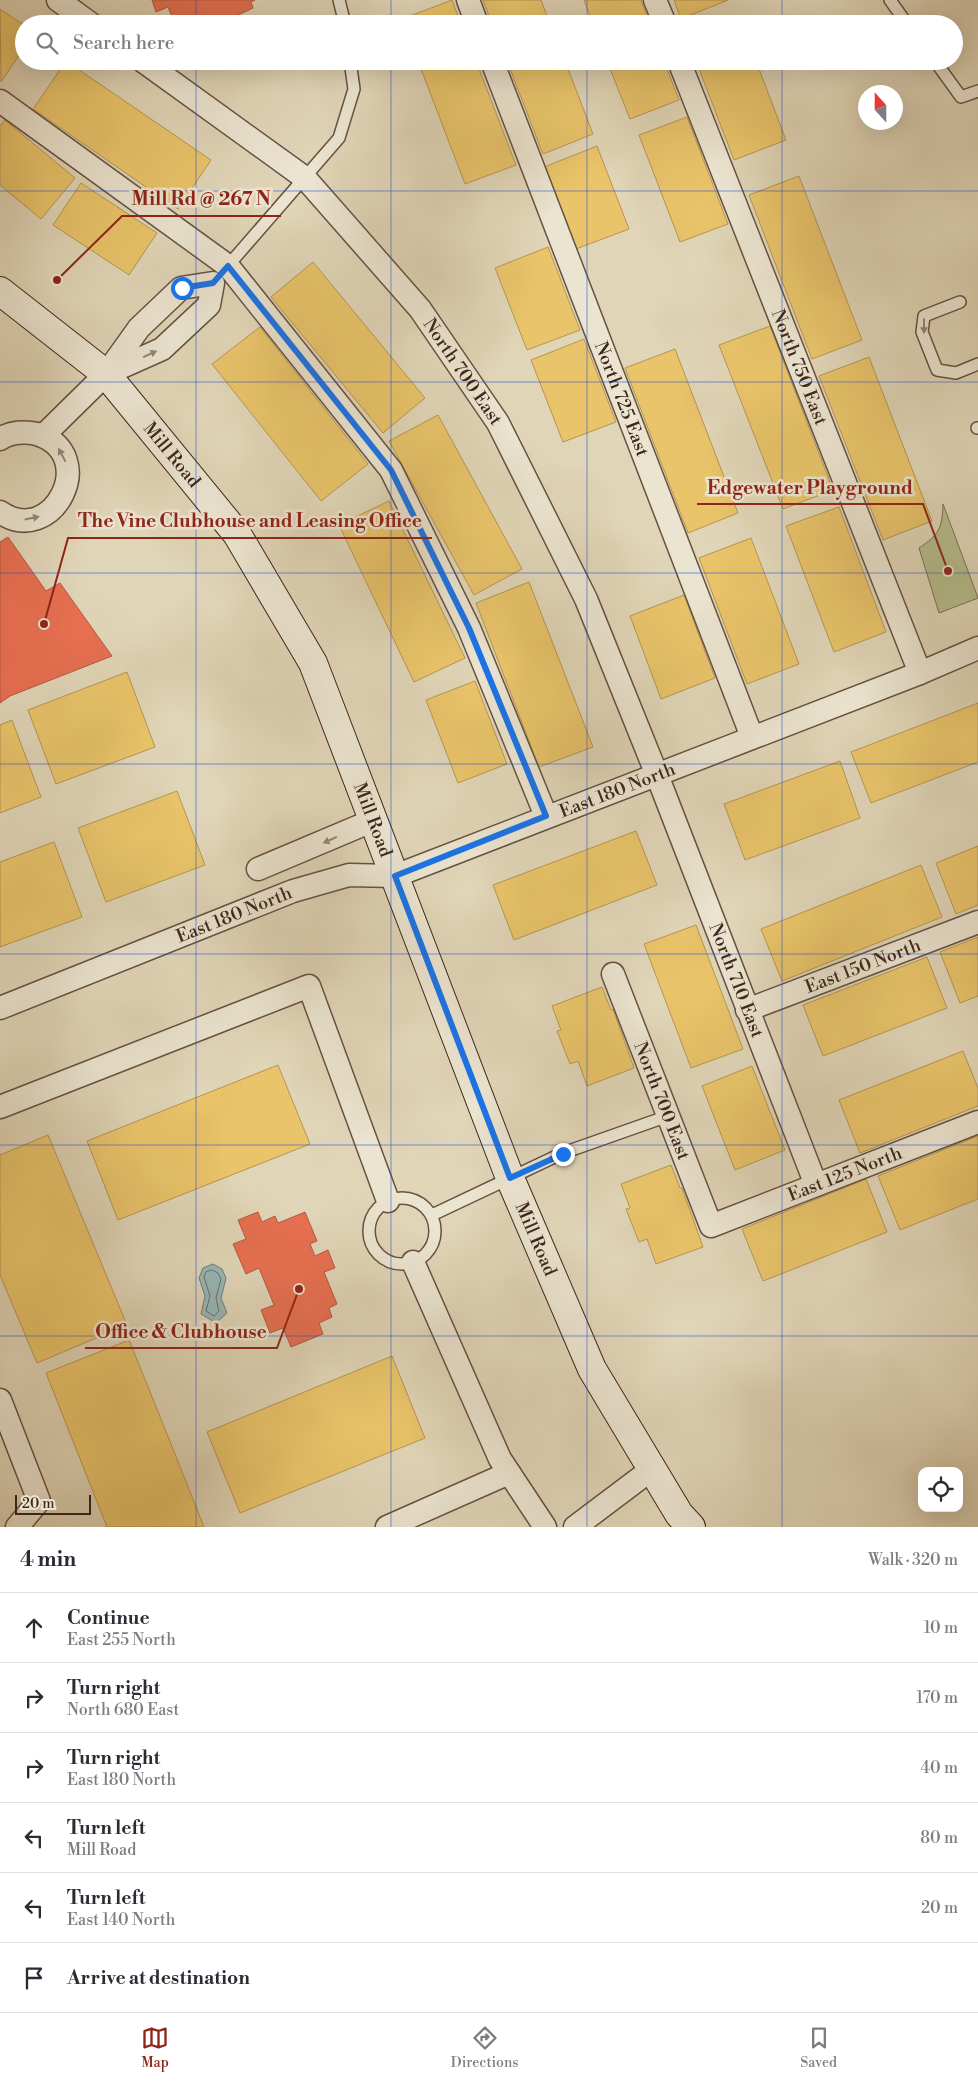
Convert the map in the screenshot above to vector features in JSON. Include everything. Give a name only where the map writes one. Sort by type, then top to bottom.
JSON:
[{"type":"main road","name":"Mill Road","points":[[0,291],[106,374],[237,534],[313,663],[510,1178],[592,1369],[679,1514],[691,1527]]},
{"type":"street","points":[[58,0],[79,15]]},
{"type":"street","points":[[468,0],[474,15]]},
{"type":"street","points":[[655,0],[661,15]]},
{"type":"street","name":"North 700 East","points":[[155,70],[304,178],[420,309],[498,423],[586,599],[657,775]]},
{"type":"street","name":"North 725 East","points":[[495,70],[752,737]]},
{"type":"street","name":"North 750 East","points":[[684,70],[920,673]]},
{"type":"street","points":[[0,101],[220,274],[391,470],[469,628],[546,816]]},
{"type":"street","points":[[106,374],[162,349],[209,305],[220,274]]},
{"type":"street","points":[[43,436],[106,374],[139,328],[182,288],[220,274]]},
{"type":"street","points":[[0,439],[16,433],[30,432],[43,436],[56,445],[64,457],[68,472],[67,487],[60,501],[49,512],[35,518],[20,520],[0,512]]},
{"type":"street","name":"East 180 North","points":[[0,1008],[294,892],[349,875],[395,876],[546,816],[920,673],[978,648]]},
{"type":"street","name":"North 710 East","points":[[657,775],[816,1185]]},
{"type":"street","name":"East 180 North","points":[[258,869],[374,820]]},
{"type":"street","name":"East 150 North","points":[[747,1010],[978,922]]},
{"type":"street","name":"North 700 East","points":[[613,974],[712,1226]]},
{"type":"street","points":[[0,1107],[309,986],[388,1202]]},
{"type":"street","name":"East 125 North","points":[[712,1226],[978,1122]]},
{"type":"street","points":[[414,1262],[500,1459],[545,1527]]},
{"type":"street","points":[[0,1400],[39,1501],[17,1527]]},
{"type":"street","points":[[575,1527],[652,1469]]},
{"type":"street","points":[[386,1527],[510,1473]]},
{"type":"lane","points":[[339,0],[343,15]]},
{"type":"lane","points":[[890,0],[901,15]]},
{"type":"lane","points":[[220,274],[339,138],[354,89],[351,70]]},
{"type":"lane","points":[[942,70],[962,97],[978,92]]},
{"type":"lane","points":[[960,302],[924,316],[922,332],[937,370],[956,373],[978,364]]},
{"type":"lane","points":[[432,1215],[563,1154],[668,1116]]},
{"type":"lane","points":[[404,1198],[415,1200],[425,1206],[432,1215],[435,1237],[431,1248],[424,1256],[414,1262],[403,1264],[388,1260],[375,1250],[370,1241],[371,1220],[376,1211],[388,1202],[404,1198]]},
{"type":"green space","points":[[943,504],[978,598],[939,613],[919,548],[936,534],[941,525]]},
{"type":"water","points":[[213,1264],[222,1269],[226,1278],[221,1298],[227,1313],[216,1323],[201,1314],[205,1296],[199,1278],[203,1268]]},
{"type":"building: Homes","points":[[452,0],[458,15],[413,15]]},
{"type":"building: Homes","points":[[483,0],[541,0],[547,15],[489,15]]},
{"type":"building: Homes","points":[[584,0],[641,0],[647,15],[590,15]]},
{"type":"building: Homes","points":[[674,0],[728,0],[691,15],[680,15]]},
{"type":"building: Homes","points":[[0,9],[15,19],[15,61],[1,82]]},
{"type":"building: Homes","points":[[60,70],[79,70],[211,160],[178,209],[33,109]]},
{"type":"building: Homes","points":[[421,70],[479,70],[516,165],[465,184]]},
{"type":"building: Homes","points":[[510,70],[568,70],[593,134],[543,154]]},
{"type":"building: Homes","points":[[611,70],[667,70],[679,100],[630,119]]},
{"type":"building: Homes","points":[[699,70],[759,70],[786,140],[734,160]]},
{"type":"building: Homes","points":[[687,117],[728,224],[680,242],[639,135]]},
{"type":"building: Homes","points":[[5,120],[75,178],[41,219],[0,185],[0,126]]},
{"type":"building: Homes","points":[[597,146],[629,229],[576,249],[544,167]]},
{"type":"building: Homes","points":[[799,176],[862,340],[812,359],[749,195]]},
{"type":"building: Homes","points":[[81,183],[157,233],[129,275],[53,225]]},
{"type":"building: Homes","points":[[548,247],[580,330],[527,350],[495,268]]},
{"type":"building: Homes","points":[[313,262],[425,398],[383,433],[271,297]]},
{"type":"building: Homes","points":[[770,326],[833,490],[783,509],[719,345]]},
{"type":"building: Homes","points":[[260,327],[368,464],[321,501],[212,364]]},
{"type":"building: Homes","points":[[584,339],[616,422],[563,442],[531,360]]},
{"type":"building: Homes","points":[[675,349],[738,513],[688,533],[625,368]]},
{"type":"building: Homes","points":[[869,357],[932,521],[883,540],[819,376]]},
{"type":"building: Homes","points":[[438,415],[522,569],[474,595],[389,441]]},
{"type":"building: Homes","points":[[389,501],[465,658],[414,682],[339,525]]},
{"type":"building: Homes","points":[[839,507],[886,632],[834,652],[786,526]]},
{"type":"building: Homes","points":[[751,538],[799,664],[747,684],[699,558]]},
{"type":"building: Homes","points":[[529,582],[593,747],[539,767],[476,603]]},
{"type":"building: Homes","points":[[684,595],[715,678],[661,699],[630,616]]},
{"type":"building: Homes","points":[[127,672],[155,747],[56,784],[28,710]]},
{"type":"building: Homes","points":[[475,681],[507,764],[458,783],[426,700]]},
{"type":"building: Homes","points":[[978,703],[978,762],[871,803],[851,752]]},
{"type":"building: Homes","points":[[12,720],[41,797],[0,813],[0,725]]},
{"type":"building: Homes","points":[[840,761],[860,818],[745,860],[724,804]]},
{"type":"building: Homes","points":[[177,791],[205,865],[106,902],[78,828]]},
{"type":"building: Homes","points":[[636,831],[657,885],[514,940],[493,885]]},
{"type":"building: Homes","points":[[54,842],[82,917],[0,947],[0,862]]},
{"type":"building: Homes","points":[[978,846],[978,905],[956,914],[936,863]]},
{"type":"building: Homes","points":[[921,865],[942,917],[782,981],[761,929]]},
{"type":"building: Homes","points":[[696,925],[743,1049],[691,1068],[644,944]]},
{"type":"building: Homes","points":[[978,937],[978,996],[960,1003],[940,952]]},
{"type":"building: Homes","points":[[927,957],[947,1008],[823,1056],[803,1005]]},
{"type":"building: Homes","points":[[602,987],[611,1010],[613,1009],[634,1068],[587,1086],[578,1061],[570,1064],[557,1031],[561,1030],[552,1006]]},
{"type":"building: Homes","points":[[963,1051],[978,1088],[978,1106],[860,1153],[839,1100]]},
{"type":"building: Homes","points":[[278,1065],[310,1144],[118,1220],[87,1141]]},
{"type":"building: Homes","points":[[752,1066],[785,1150],[735,1170],[702,1086]]},
{"type":"building: Homes","points":[[48,1135],[127,1325],[37,1363],[0,1275],[0,1155]]},
{"type":"building: Homes","points":[[978,1136],[978,1199],[900,1230],[878,1176]]},
{"type":"building: Homes","points":[[671,1165],[680,1188],[682,1188],[703,1247],[656,1264],[647,1239],[639,1242],[626,1209],[630,1208],[621,1184]]},
{"type":"building: Homes","points":[[866,1179],[887,1232],[763,1281],[742,1229]]},
{"type":"building: Homes","points":[[129,1340],[204,1527],[107,1527],[46,1373]]},
{"type":"building: Homes","points":[[392,1356],[425,1438],[240,1513],[207,1432]]},
{"type":"building: Shops","points":[[152,0],[255,0],[251,2],[253,8],[238,15],[171,15],[168,7],[156,12]]},
{"type":"building: Shops","points":[[8,537],[46,591],[60,583],[112,656],[10,696],[0,703],[0,542]]},
{"type":"building: Shops","points":[[258,1212],[262,1222],[275,1216],[278,1223],[305,1212],[317,1241],[310,1244],[315,1256],[328,1250],[335,1268],[324,1272],[337,1304],[329,1308],[332,1317],[319,1323],[323,1334],[291,1347],[283,1328],[270,1333],[261,1310],[274,1305],[259,1268],[246,1274],[233,1244],[246,1239],[238,1220]]},
{"type":"place","name":"Mill Rd @ 267 N","points":[[57,280]]},
{"type":"place","name":"Edgewater Playground","points":[[948,571]]},
{"type":"place","name":"The Vine Clubhouse and Leasing Office","points":[[44,624]]},
{"type":"place","name":"Office & Clubhouse","points":[[299,1289]]},
{"type":"route","points":[[182,288],[213,283],[228,266],[391,470],[469,628],[546,816],[395,876],[510,1178],[563,1154]]}]
